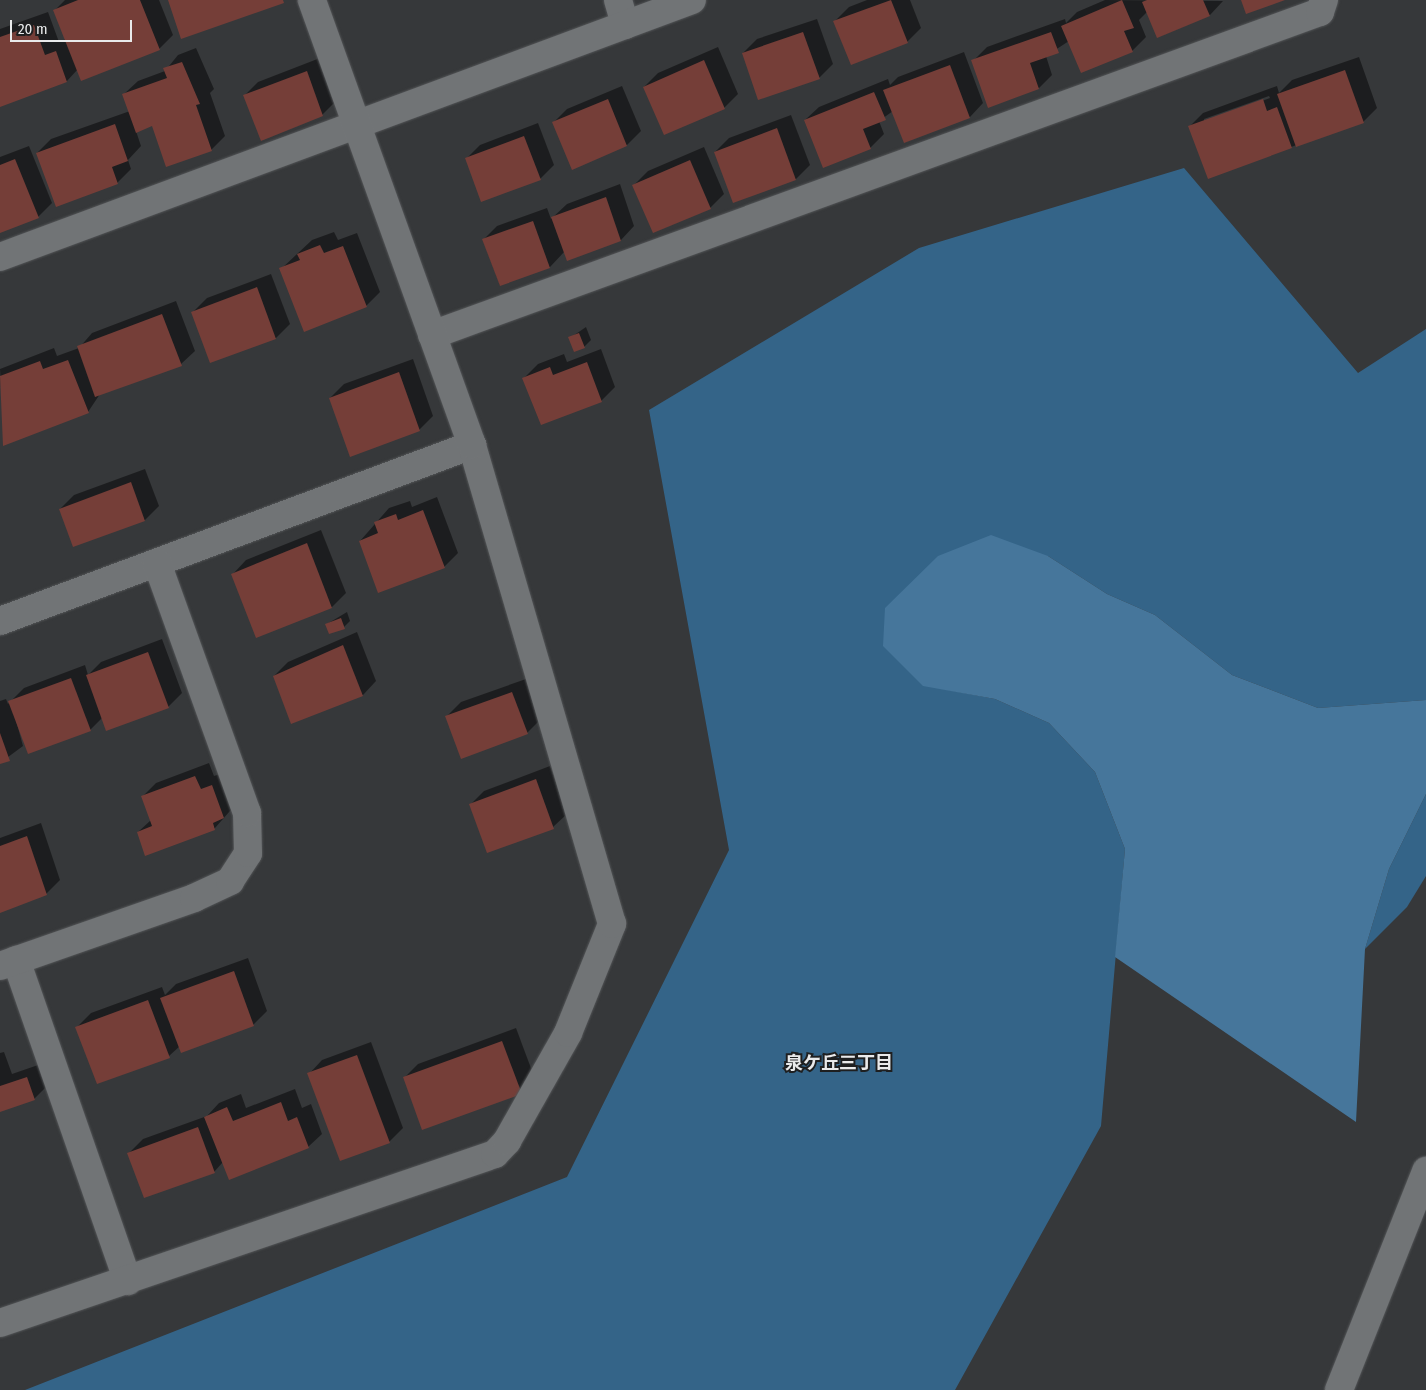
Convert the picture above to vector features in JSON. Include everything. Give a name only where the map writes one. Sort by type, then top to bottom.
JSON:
[{"type":"street","points":[[0,1323],[128,1281],[495,1154],[507,1141],[568,1033],[612,924],[472,445],[312,0]]},
{"type":"street","points":[[0,257],[357,124],[621,12],[692,0]]},
{"type":"street","points":[[432,336],[1320,12],[1324,0]]},
{"type":"street","points":[[0,621],[472,445]]},
{"type":"street","points":[[128,1281],[8,963],[203,894],[230,882],[248,853],[246,813],[157,563]]},
{"type":"street","points":[[1339,1390],[1426,1170]]},
{"type":"shaded area","points":[[1184,168],[1358,373],[1426,329],[1426,700],[1318,708],[1232,675],[1155,615],[1107,594],[1048,556],[923,685],[995,699],[1049,723],[1095,772],[1125,849],[1101,1126],[955,1390],[25,1390],[567,1177],[729,850],[649,410],[919,248]]},
{"type":"shaded area","points":[[991,535],[1048,556],[1107,594],[1155,615],[1232,675],[1318,708],[1426,700],[1426,794],[1389,869],[1365,949],[1356,1122],[1115,957],[1125,849],[1095,772],[1049,723],[995,699],[923,686],[883,646],[885,608],[938,556]]},
{"type":"shaded area","points":[[1426,794],[1426,876],[1407,907],[1365,949],[1389,869]]},
{"type":"building","points":[[78,0],[140,0],[160,50],[81,81],[53,10]]},
{"type":"building","points":[[168,0],[283,0],[284,3],[181,39]]},
{"type":"building","points":[[891,0],[908,43],[851,65],[833,21]]},
{"type":"building","points":[[1122,0],[1134,28],[1124,31],[1133,52],[1081,73],[1061,26]]},
{"type":"building","points":[[1147,0],[1203,0],[1210,16],[1157,38],[1142,2]]},
{"type":"building","points":[[1241,0],[1285,0],[1246,14]]},
{"type":"building","points":[[34,25],[45,55],[56,51],[67,82],[0,107],[0,37]]},
{"type":"building","points":[[803,32],[820,79],[758,100],[742,53]]},
{"type":"building","points":[[1051,32],[1059,53],[1030,63],[1039,89],[988,108],[971,60]]},
{"type":"building","points":[[704,60],[725,109],[664,135],[643,87]]},
{"type":"building","points":[[182,62],[200,104],[196,105],[212,151],[166,167],[152,126],[136,133],[122,94],[167,78],[163,68]]},
{"type":"building","points":[[950,65],[970,118],[904,143],[883,90]]},
{"type":"building","points":[[1345,70],[1364,123],[1296,147],[1277,94]]},
{"type":"building","points":[[307,71],[323,116],[261,141],[243,95]]},
{"type":"building","points":[[874,92],[886,120],[863,129],[871,149],[823,168],[804,120]]},
{"type":"building","points":[[608,99],[627,146],[572,170],[552,122]]},
{"type":"building","points":[[1263,99],[1267,111],[1277,107],[1292,148],[1208,179],[1188,126]]},
{"type":"building","points":[[115,124],[128,161],[112,167],[118,184],[56,207],[36,153]]},
{"type":"building","points":[[777,128],[796,180],[733,203],[714,152]]},
{"type":"building","points":[[524,136],[541,180],[481,202],[465,158]]},
{"type":"building","points":[[15,159],[39,218],[0,233],[0,165]]},
{"type":"building","points":[[690,160],[711,209],[653,233],[632,185]]},
{"type":"building","points":[[606,197],[621,241],[567,261],[551,217]]},
{"type":"building","points":[[533,221],[550,268],[500,286],[482,239]]},
{"type":"building","points":[[320,245],[324,253],[343,246],[367,307],[304,332],[279,268],[300,260],[297,254]]},
{"type":"building","points":[[257,287],[276,339],[210,363],[191,312]]},
{"type":"building","points":[[162,314],[182,366],[95,397],[77,346]]},
{"type":"building","points":[[579,333],[585,348],[574,352],[568,337]]},
{"type":"building","points":[[68,360],[89,413],[3,446],[0,376],[40,361],[43,369]]},
{"type":"building","points":[[587,362],[602,402],[541,425],[522,378],[550,367],[553,375]]},
{"type":"building","points":[[399,372],[420,431],[350,457],[329,398]]},
{"type":"building","points":[[131,482],[145,521],[73,547],[59,509]]},
{"type":"building","points":[[423,510],[445,568],[378,593],[359,541],[378,533],[374,522],[396,514],[398,520]]},
{"type":"building","points":[[307,543],[332,608],[256,638],[231,574]]},
{"type":"building","points":[[341,618],[345,629],[329,634],[325,624]]},
{"type":"building","points":[[343,645],[363,696],[291,724],[273,676]]},
{"type":"building","points":[[148,652],[169,708],[106,731],[86,675]]},
{"type":"building","points":[[71,678],[91,731],[28,754],[8,701]]},
{"type":"building","points":[[512,692],[528,734],[461,759],[445,716]]},
{"type":"building","points":[[0,733],[10,761],[0,764]]},
{"type":"building","points":[[195,776],[201,789],[212,785],[224,818],[213,823],[215,830],[145,856],[137,832],[152,826],[141,796]]},
{"type":"building","points":[[536,779],[554,829],[487,853],[469,804]]},
{"type":"building","points":[[27,836],[47,895],[0,913],[0,846]]},
{"type":"building","points":[[234,971],[254,1026],[181,1053],[160,998]]},
{"type":"building","points":[[148,1000],[170,1058],[97,1084],[75,1027]]},
{"type":"building","points":[[502,1041],[522,1094],[422,1130],[403,1077]]},
{"type":"building","points":[[357,1055],[390,1143],[340,1161],[307,1073]]},
{"type":"building","points":[[27,1077],[35,1100],[0,1112],[0,1086]]},
{"type":"building","points":[[281,1102],[288,1121],[297,1117],[309,1148],[229,1180],[204,1117],[227,1107],[233,1121]]},
{"type":"building","points":[[198,1127],[215,1173],[144,1198],[127,1153]]},
{"type":"district","name":"泉ケ丘三丁目","points":[[839,1063]]}]
